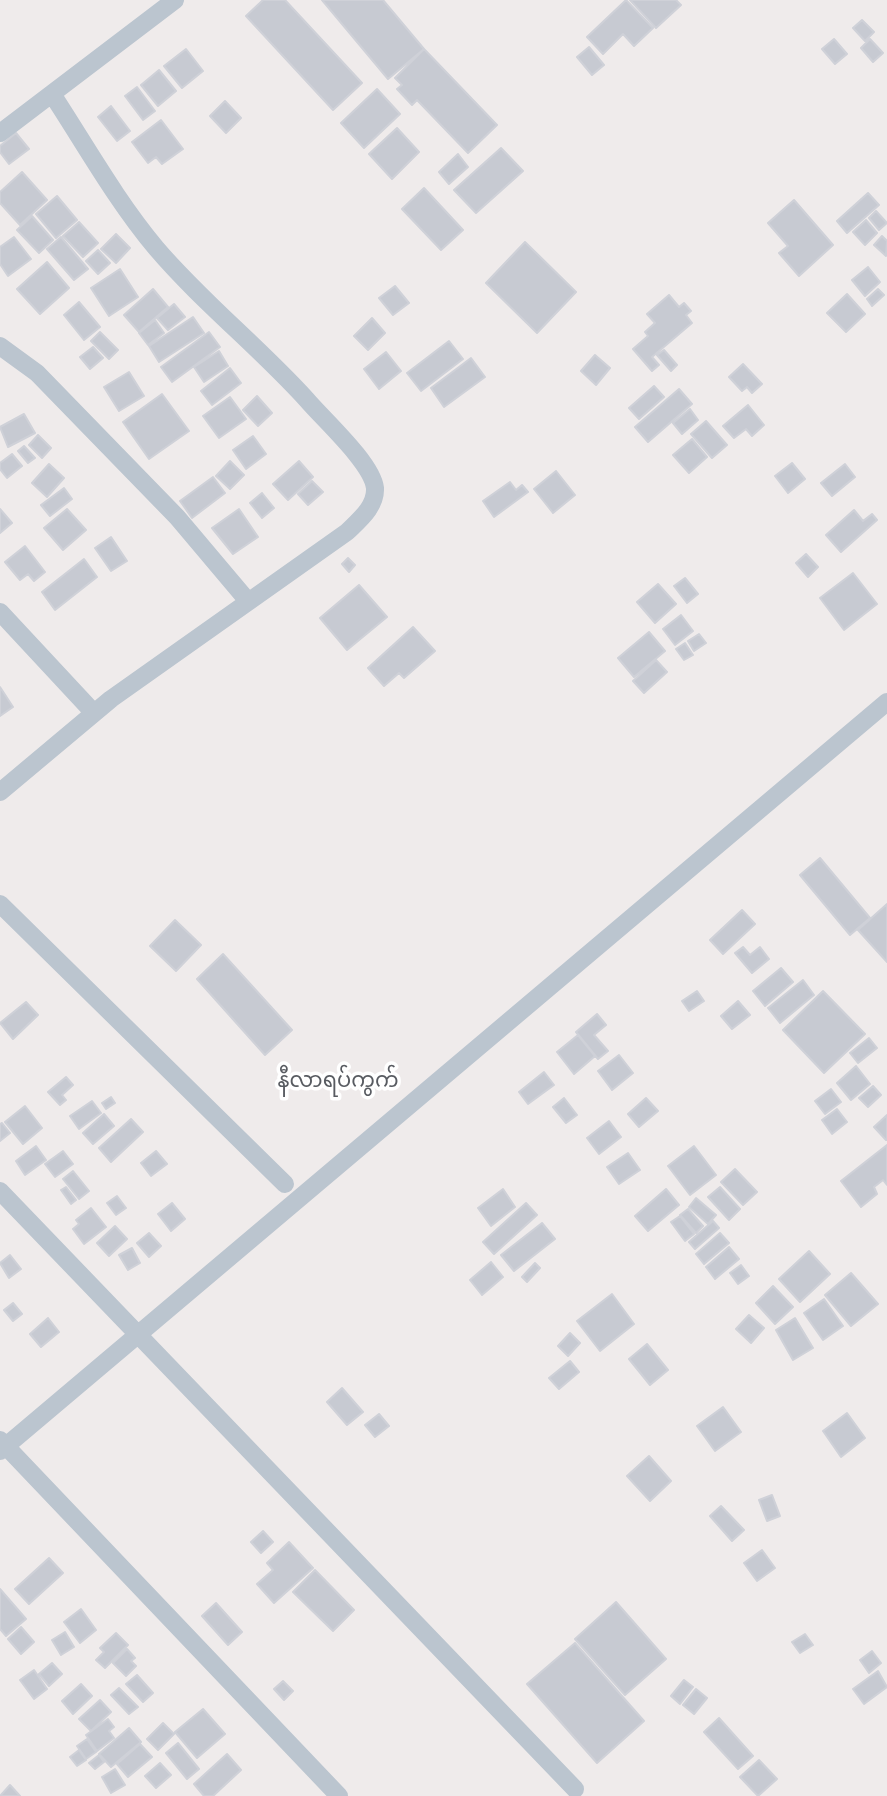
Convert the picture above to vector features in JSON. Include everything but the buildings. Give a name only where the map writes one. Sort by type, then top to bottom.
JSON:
[{"type":"street","points":[[0,133],[174,0]]},
{"type":"street","points":[[0,792],[94,713],[247,600],[347,532],[371,507],[375,487],[362,461],[301,394],[158,250],[114,196],[94,158],[51,94]]},
{"type":"street","points":[[0,346],[31,367],[84,421],[177,517],[247,600]]},
{"type":"street","points":[[0,612],[94,713]]},
{"type":"street","points":[[339,1796],[2,1446],[138,1335],[887,702]]},
{"type":"street","points":[[0,904],[285,1184]]},
{"type":"street","points":[[0,1191],[575,1789]]},
{"type":"district","name":"နီလာရပ်ကွက်","points":[[338,1082]]}]
